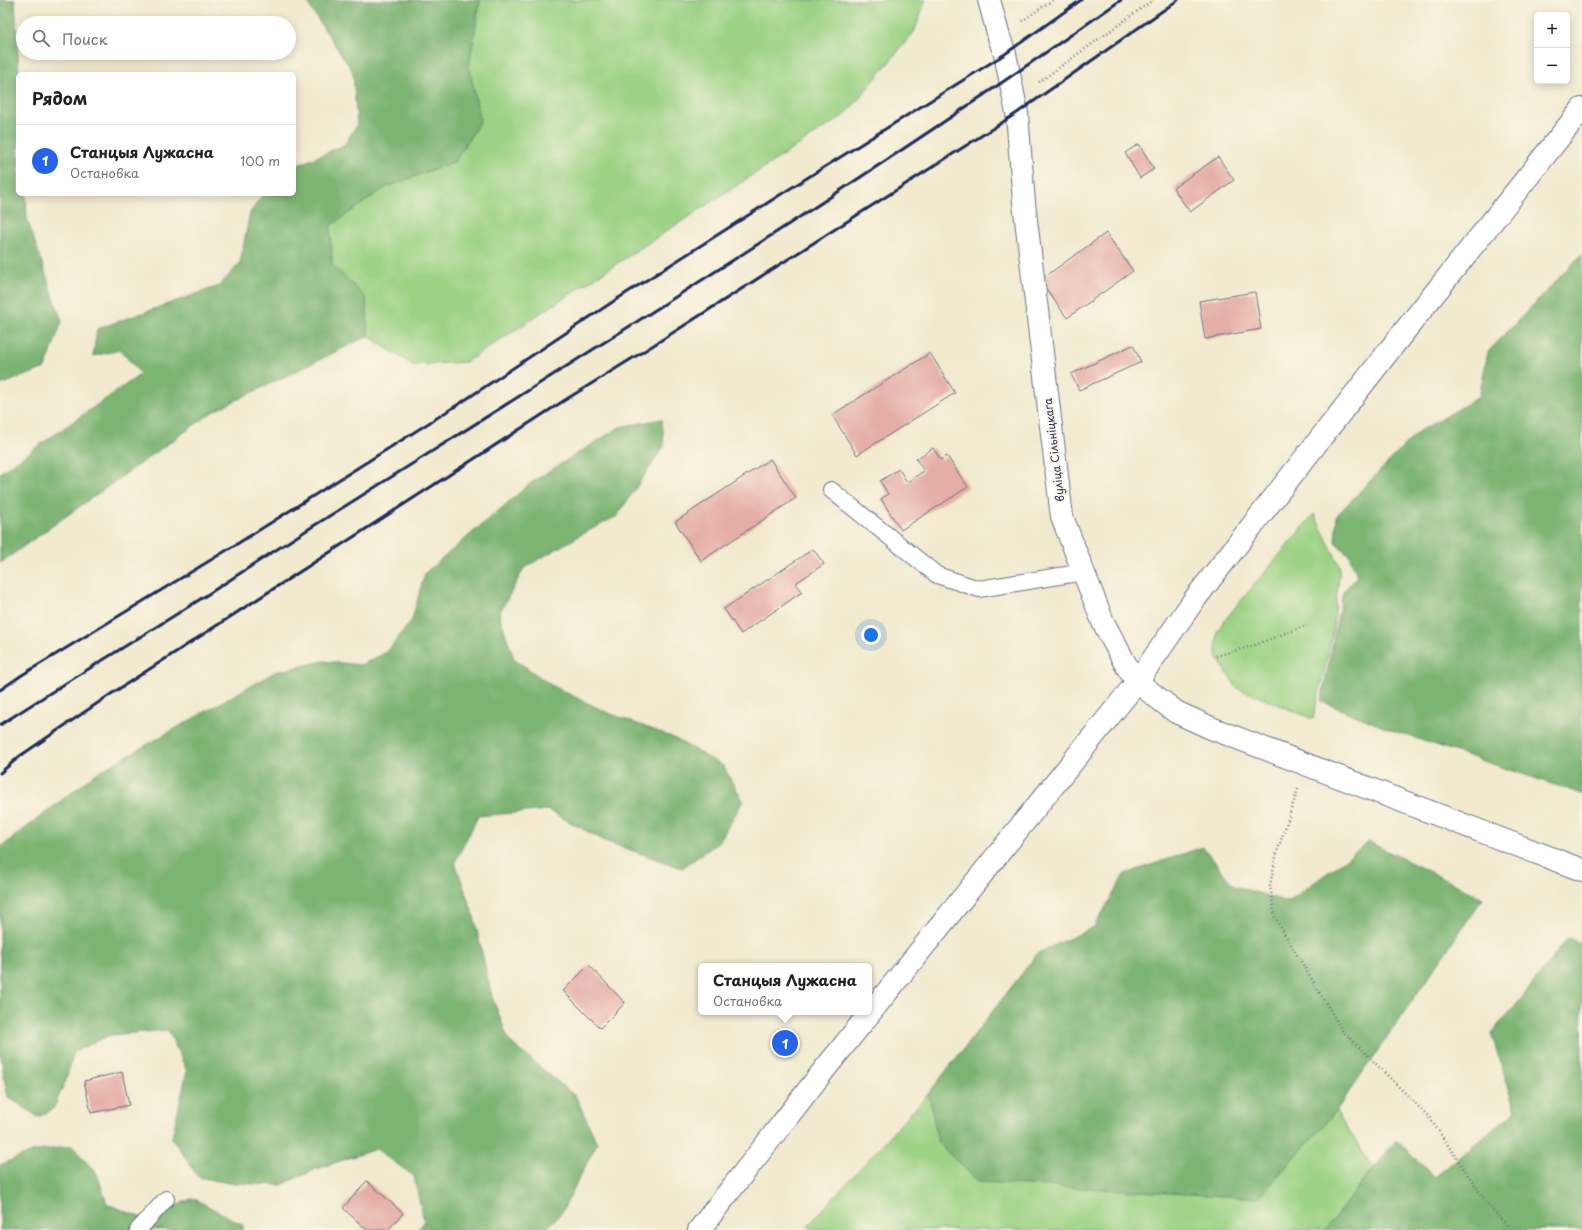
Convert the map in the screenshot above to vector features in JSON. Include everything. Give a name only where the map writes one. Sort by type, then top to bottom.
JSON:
[{"type":"main road","name":"вуліца Сільніцкага","points":[[989,0],[999,37],[1006,54],[1016,113],[1024,203],[1062,517],[1103,622],[1137,682],[1176,712],[1211,728],[1582,870]]},
{"type":"main road","points":[[872,1010],[1137,682],[1194,600],[1400,337],[1582,109]]},
{"type":"main road","points":[[699,1230],[868,1015]]},
{"type":"lane","points":[[831,490],[937,575],[979,589],[1084,572]]},
{"type":"lane","points":[[138,1230],[166,1199]]},
{"type":"path","points":[[999,37],[1053,0]]},
{"type":"path","points":[[1039,82],[1153,0]]},
{"type":"path","points":[[1216,656],[1307,625]]},
{"type":"path","points":[[1306,764],[1277,852],[1270,885],[1275,918],[1342,1030],[1429,1117],[1489,1206],[1511,1230]]},
{"type":"green space","points":[[0,0],[15,0],[16,60],[18,60],[19,72],[16,72],[16,196],[26,196],[27,219],[62,322],[45,368],[0,385]]},
{"type":"green space","points":[[308,0],[480,0],[469,66],[480,121],[455,161],[386,187],[330,226],[332,264],[366,298],[368,336],[214,411],[0,563],[0,473],[141,374],[120,350],[93,356],[97,329],[219,286],[240,263],[250,213],[262,196],[296,196],[296,166],[344,145],[357,125],[353,72],[311,9]]},
{"type":"green space","points":[[480,0],[926,0],[914,32],[846,114],[466,362],[413,365],[368,336],[366,298],[332,264],[330,226],[386,187],[455,161],[480,121],[469,66]]},
{"type":"green space","points":[[1582,254],[1582,794],[1388,729],[1321,701],[1343,592],[1357,576],[1349,555],[1335,542],[1337,515],[1418,432],[1479,397],[1488,352]]},
{"type":"green space","points":[[662,419],[664,446],[617,516],[582,534],[524,568],[499,614],[514,659],[551,685],[606,712],[672,737],[723,766],[743,801],[719,842],[682,868],[605,841],[548,810],[478,816],[455,862],[474,917],[492,997],[509,1041],[576,1097],[597,1143],[562,1212],[545,1230],[418,1230],[424,1222],[414,1176],[376,1149],[319,1168],[281,1185],[229,1183],[198,1177],[172,1138],[187,1071],[168,1030],[110,1035],[74,1052],[66,1080],[53,1109],[38,1117],[7,1096],[0,1049],[0,848],[97,773],[275,672],[324,661],[361,665],[387,652],[412,620],[425,573],[532,482],[620,427]]},
{"type":"green space","points":[[1314,514],[1340,566],[1333,632],[1313,719],[1237,688],[1216,656],[1217,632],[1224,621]]},
{"type":"green space","points":[[1369,842],[1483,898],[1336,1111],[1258,1198],[979,1182],[938,1143],[929,1093],[1038,953],[1094,927],[1125,874],[1203,847],[1234,886],[1288,902]]},
{"type":"green space","points":[[1568,938],[1582,944],[1582,1230],[1325,1230],[1396,1140],[1435,1177],[1516,1110],[1491,1033],[1518,1003]]},
{"type":"green space","points":[[929,1093],[938,1143],[1258,1198],[1336,1111],[1373,1168],[1325,1230],[814,1230],[808,1226]]},
{"type":"green space","points":[[72,1146],[97,1174],[107,1204],[145,1219],[193,1198],[243,1225],[243,1230],[0,1230],[0,1165],[32,1152]]},
{"type":"building","points":[[1139,144],[1154,169],[1140,178],[1125,153]]},
{"type":"building","points":[[1218,157],[1234,180],[1190,212],[1173,188]]},
{"type":"building","points":[[1106,233],[1133,271],[1067,318],[1040,280]]},
{"type":"building","points":[[1255,292],[1261,329],[1205,339],[1199,301]]},
{"type":"building","points":[[1133,345],[1141,362],[1079,390],[1071,374]]},
{"type":"building","points":[[930,353],[955,393],[857,455],[832,415]]},
{"type":"building","points":[[933,448],[941,460],[947,456],[968,487],[901,530],[881,499],[888,494],[880,481],[899,469],[907,482],[924,471],[916,459]]},
{"type":"building","points":[[770,459],[796,498],[701,561],[675,522]]},
{"type":"building","points":[[813,549],[824,564],[796,583],[802,592],[741,634],[724,609]]},
{"type":"building","points":[[589,965],[625,1003],[600,1028],[563,991]]},
{"type":"building","points":[[122,1072],[129,1105],[91,1113],[84,1081]]},
{"type":"building","points":[[367,1181],[403,1213],[388,1230],[367,1230],[343,1208]]},
{"type":"railway","points":[[0,690],[22,675],[237,544],[462,402],[617,299],[1005,54],[1081,0]]},
{"type":"railway","points":[[0,725],[726,265],[925,135],[1121,0]]},
{"type":"railway","points":[[0,773],[20,756],[111,694],[565,400],[1017,113],[1178,0]]},
{"type":"place","name":"Станцыя Лужасна","points":[[785,1043]]}]
